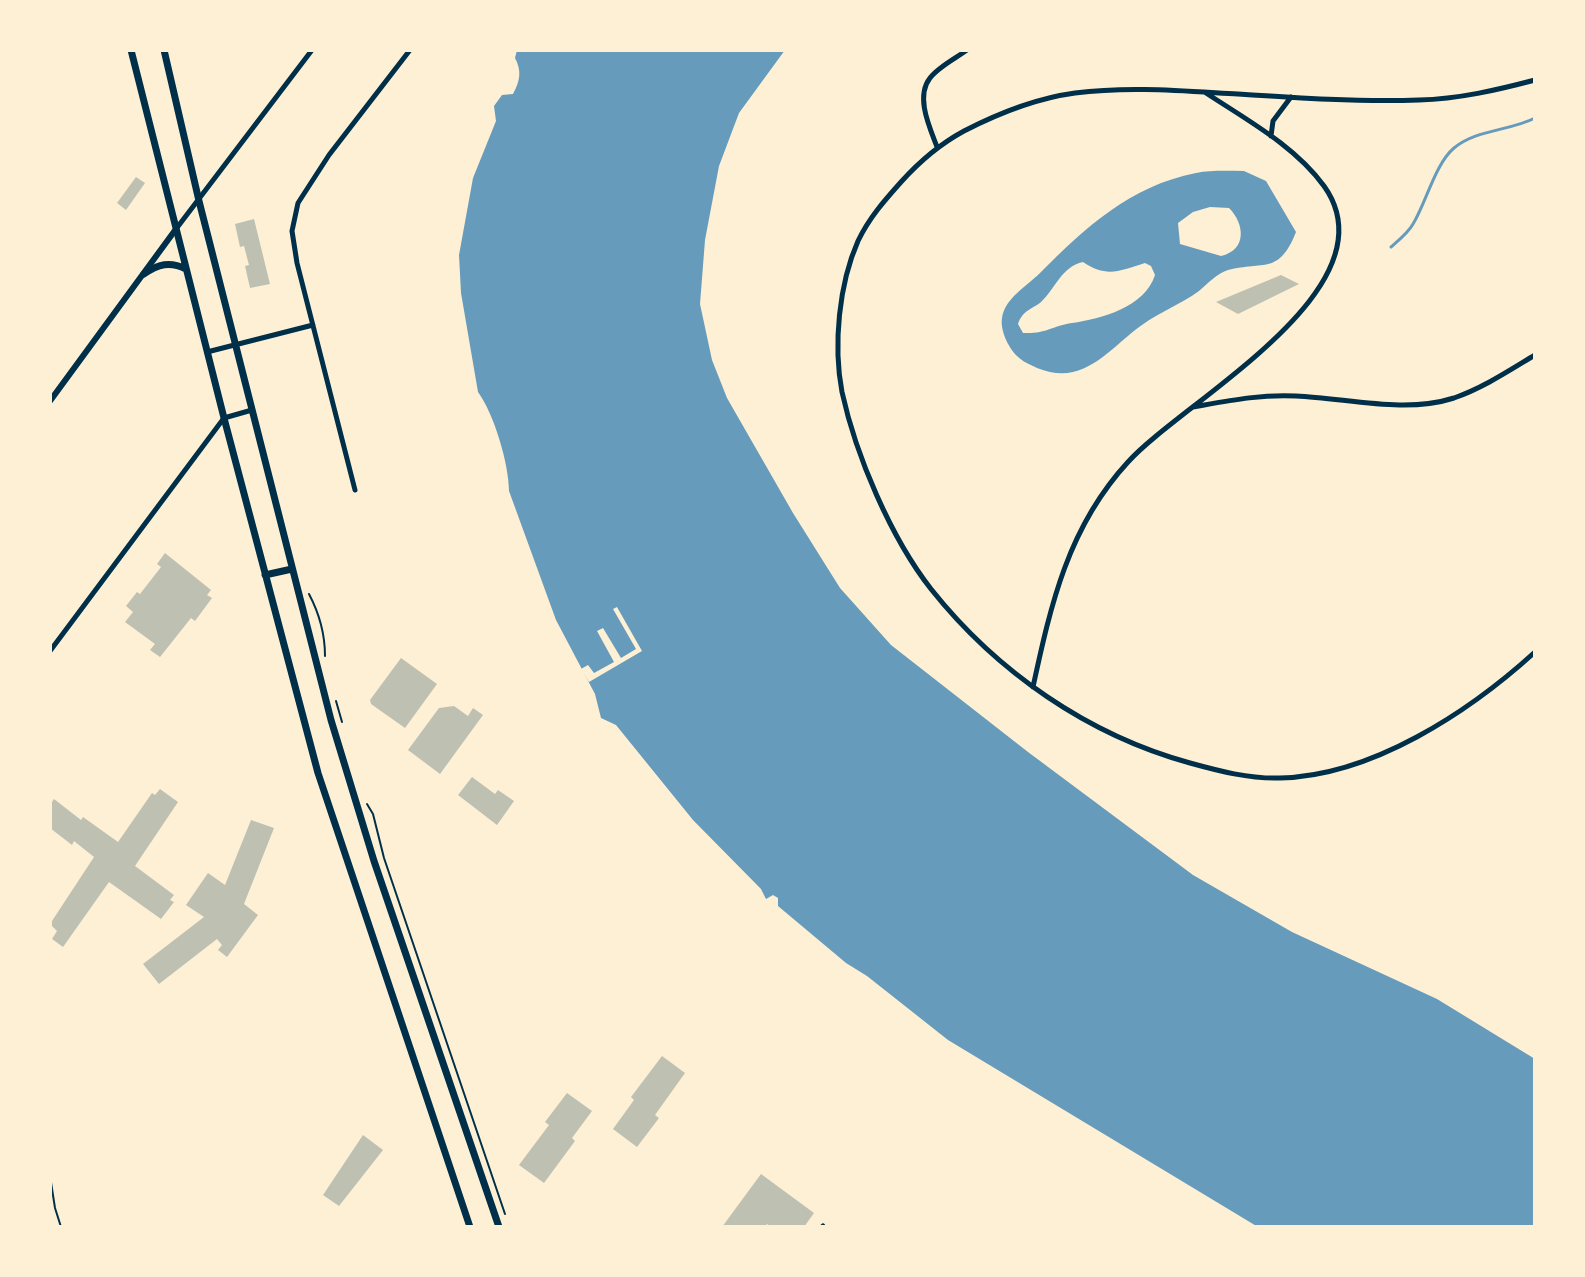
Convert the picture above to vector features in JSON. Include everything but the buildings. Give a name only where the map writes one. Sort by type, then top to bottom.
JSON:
[{"type":"main road","points":[[131,50],[309,743],[338,840],[470,1227]]},
{"type":"main road","points":[[164,50],[199,201],[347,778],[499,1227]]},
{"type":"main road","points":[[144,274],[165,264],[186,269]]},
{"type":"main road","points":[[265,575],[292,569]]},
{"type":"street","points":[[50,401],[312,50]]},
{"type":"street","points":[[355,490],[293,246],[294,216],[298,203],[329,155],[410,50]]},
{"type":"street","points":[[937,148],[927,122],[925,87],[930,78],[967,50]]},
{"type":"street","points":[[1535,80],[1485,93],[1425,100],[1145,90],[1070,94],[993,119],[964,131],[937,148],[875,210],[857,243],[846,282],[838,335],[842,392],[877,498],[930,588],[1000,661],[1033,687],[1107,732],[1218,771],[1280,778],[1319,772],[1396,748],[1432,729],[1472,704],[1535,652]]},
{"type":"street","points":[[1033,687],[1055,590],[1074,541],[1099,499],[1127,463],[1157,434],[1260,353],[1304,308],[1325,278],[1338,249],[1339,217],[1324,185],[1302,161],[1271,136],[1205,92]]},
{"type":"street","points":[[1271,136],[1273,121],[1291,97]]},
{"type":"street","points":[[207,352],[313,325]]},
{"type":"street","points":[[1192,407],[1255,396],[1394,404],[1433,402],[1474,389],[1535,355]]},
{"type":"street","points":[[50,651],[224,418],[252,410]]},
{"type":"path","points":[[306,583],[316,605],[325,639],[327,665]]},
{"type":"path","points":[[336,699],[343,724]]},
{"type":"path","points":[[364,798],[373,814],[384,858],[504,1212]]},
{"type":"path","points":[[50,1176],[61,1227]]},
{"type":"water","points":[[517,50],[785,50],[739,113],[719,166],[705,240],[700,304],[712,360],[727,398],[840,588],[891,645],[1193,875],[1292,932],[1437,999],[1535,1059],[1535,1227],[1258,1227],[948,1040],[846,963],[778,906],[778,898],[773,895],[766,899],[761,889],[693,820],[616,725],[601,718],[595,694],[556,620],[509,491],[500,440],[478,392],[461,293],[459,255],[473,178],[496,121],[494,106],[502,95],[513,94],[517,85]]},
{"type":"water","points":[[1244,171],[1266,181],[1296,232],[1290,246],[1277,261],[1220,274],[1082,369],[1054,373],[1029,364],[1014,352],[1002,328],[1007,304],[1092,225],[1130,198],[1172,179],[1202,172]],"holes":[[[1210,207],[1229,208],[1240,229],[1241,236],[1235,248],[1221,256],[1180,244],[1178,223],[1193,212]],[[1083,262],[1106,271],[1145,263],[1151,266],[1155,275],[1142,295],[1121,310],[1043,331],[1023,333],[1018,324],[1022,316],[1041,302],[1069,268]]]},
{"type":"pier","points":[[617,607],[642,651],[589,682],[581,669],[588,665],[594,673],[614,662],[597,631],[603,628],[621,658],[636,649],[613,609]]},
{"type":"waterway","points":[[1391,247],[1411,227],[1441,164],[1454,148],[1473,137],[1535,118]]}]
